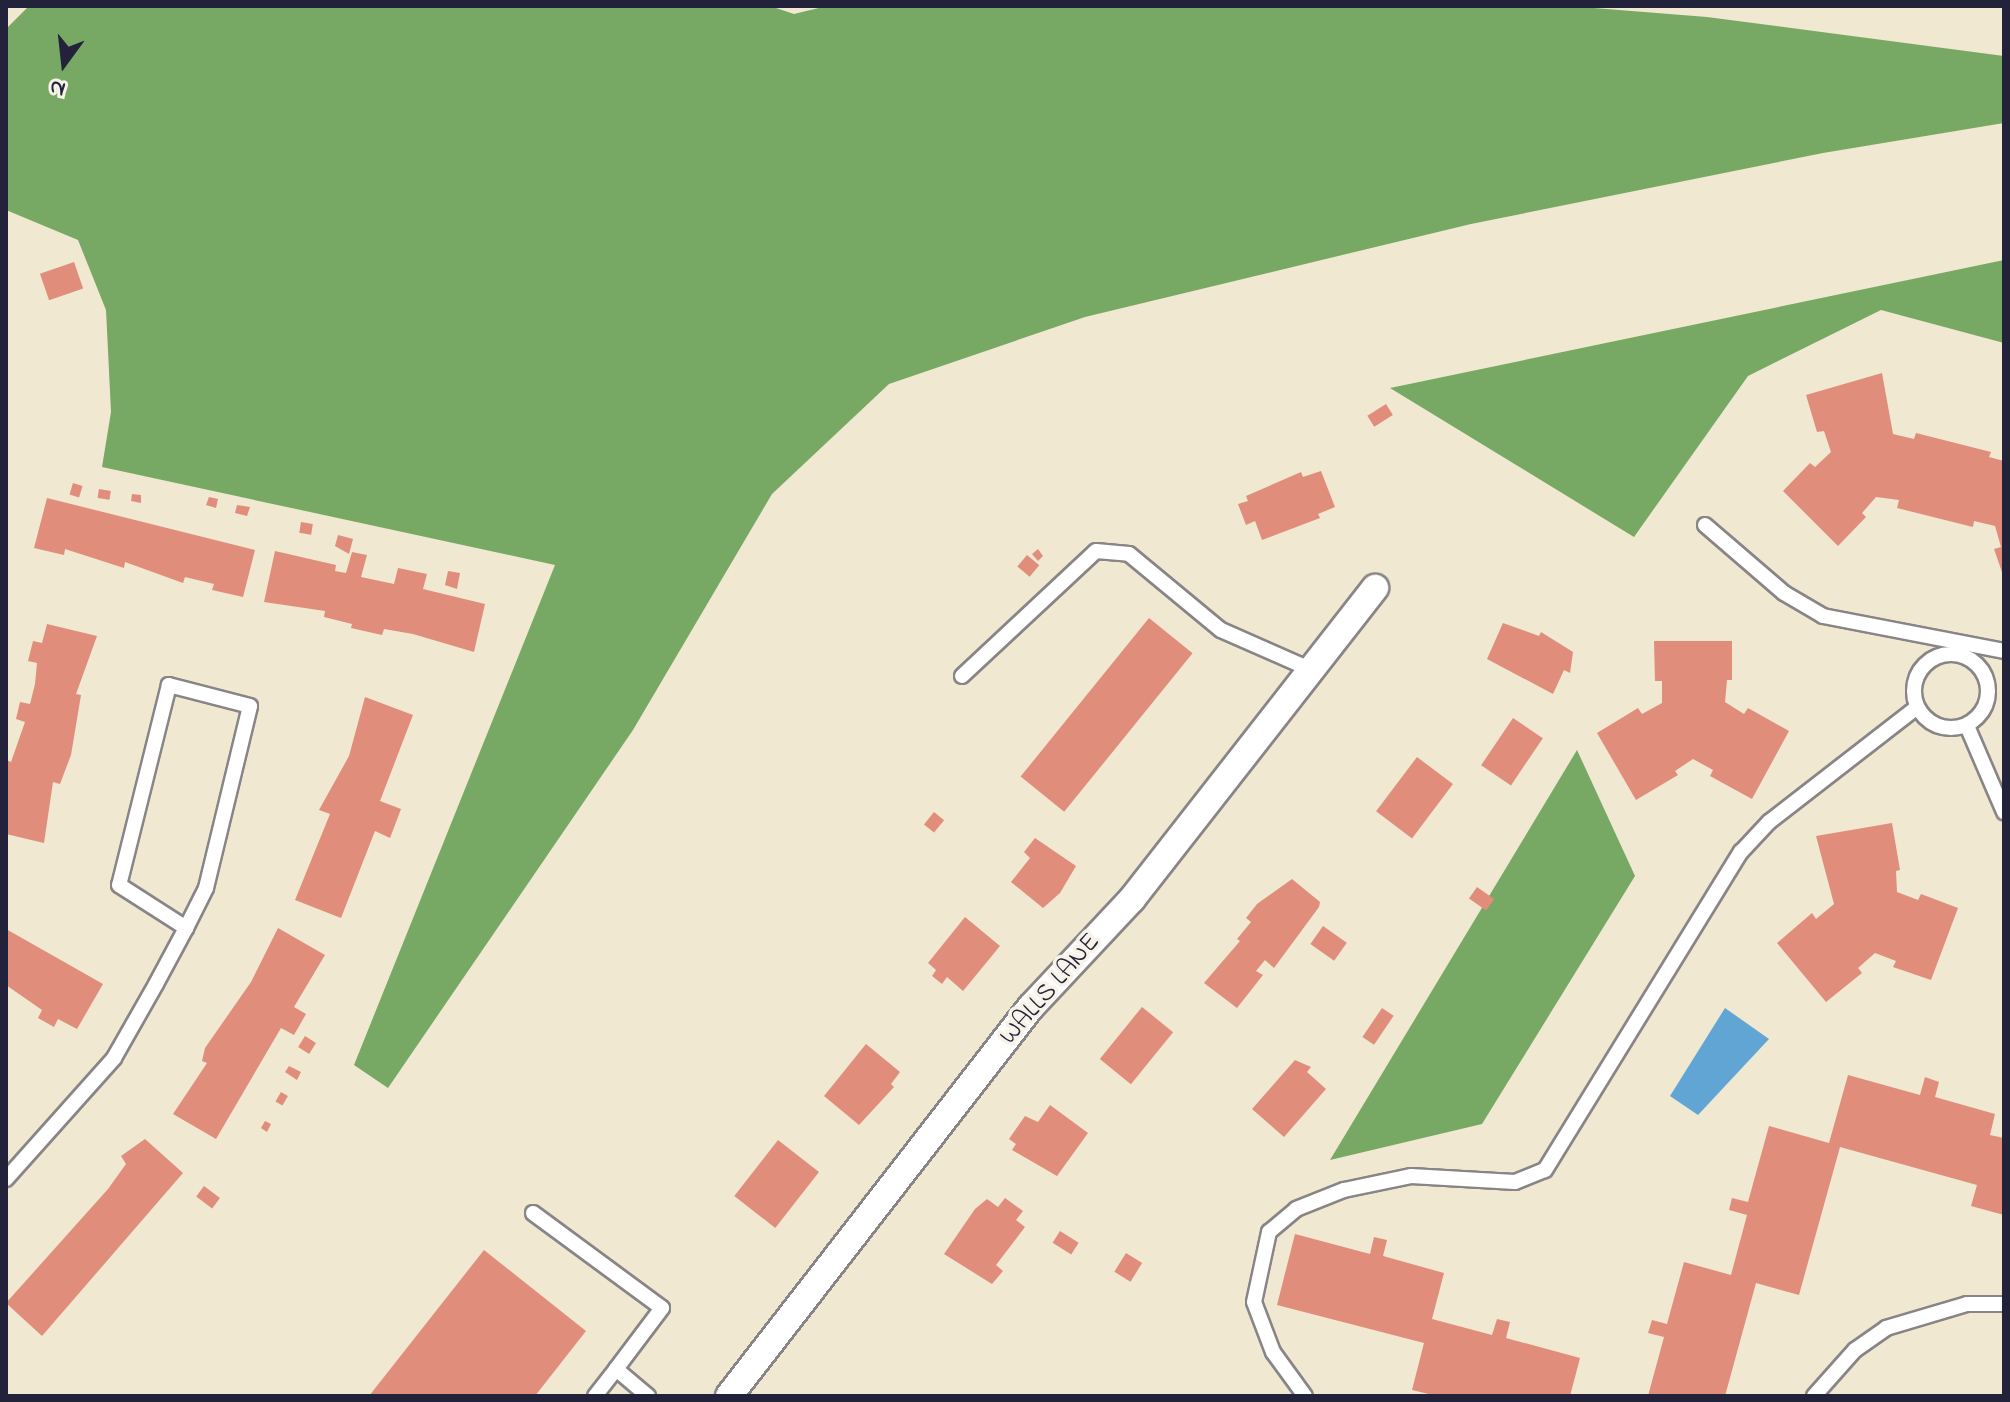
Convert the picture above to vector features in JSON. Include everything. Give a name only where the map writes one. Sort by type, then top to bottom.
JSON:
[{"type":"street","name":"WALLS LANE","points":[[729,1396],[1031,1007],[1132,899],[1375,588]]},
{"type":"lane","points":[[1705,525],[1784,593],[1823,616],[1959,647],[2004,651]]},
{"type":"lane","points":[[962,676],[1096,551],[1129,554],[1221,630],[1312,670]]},
{"type":"lane","points":[[1959,647],[1979,664],[1989,686],[1984,709],[1967,726],[1947,729],[1928,723],[1916,708],[1913,680],[1930,658],[1959,647]]},
{"type":"lane","points":[[6,1179],[114,1058],[186,928],[206,888],[250,706],[169,685],[119,885],[186,928]]},
{"type":"lane","points":[[1305,1396],[1273,1352],[1254,1302],[1269,1232],[1296,1209],[1344,1190],[1411,1176],[1515,1182],[1545,1170],[1741,852],[1769,822],[1916,708]]},
{"type":"lane","points":[[1967,726],[2004,812]]},
{"type":"lane","points":[[533,1213],[662,1308],[595,1396]]},
{"type":"lane","points":[[1814,1396],[1844,1361],[1886,1328],[1967,1304],[2004,1304]]},
{"type":"lane","points":[[616,1369],[648,1396]]},
{"type":"green space","points":[[29,6],[770,6],[794,14],[827,6],[1569,6],[1707,17],[2004,56],[2004,123],[1823,153],[1471,224],[1085,317],[889,384],[772,494],[633,730],[388,1088],[354,1065],[555,565],[102,467],[111,412],[106,310],[78,240],[6,210],[6,29]]},
{"type":"green space","points":[[2004,260],[2004,343],[1881,310],[1748,376],[1634,537],[1390,388]]},
{"type":"green space","points":[[1577,750],[1635,876],[1482,1124],[1330,1160]]},
{"type":"water","points":[[1725,1008],[1769,1039],[1698,1115],[1670,1096]]},
{"type":"building","points":[[74,262],[83,288],[49,300],[40,274]]},
{"type":"building","points":[[1882,373],[1893,434],[1914,439],[1916,433],[1991,452],[1989,457],[2004,461],[2004,578],[1994,549],[2001,547],[1995,526],[1974,521],[1973,527],[1897,508],[1899,500],[1876,497],[1862,513],[1866,517],[1838,546],[1783,491],[1810,463],[1815,467],[1831,452],[1824,431],[1817,432],[1806,395]]},
{"type":"building","points":[[1386,404],[1393,415],[1374,427],[1367,416]]},
{"type":"building","points":[[1321,471],[1335,507],[1318,514],[1320,518],[1262,540],[1255,521],[1246,525],[1238,504],[1248,501],[1246,496],[1301,472],[1303,477]]},
{"type":"building","points":[[73,483],[83,486],[79,497],[69,494]]},
{"type":"building","points":[[99,489],[111,491],[109,500],[98,498]]},
{"type":"building","points":[[132,494],[141,495],[141,503],[131,501]]},
{"type":"building","points":[[209,497],[218,499],[216,508],[206,505]]},
{"type":"building","points":[[47,498],[255,550],[243,597],[212,590],[214,584],[185,577],[183,583],[125,562],[124,568],[65,549],[64,555],[34,548]]},
{"type":"building","points":[[237,505],[250,507],[247,516],[235,513]]},
{"type":"building","points":[[301,522],[313,524],[311,535],[299,533]]},
{"type":"building","points":[[338,535],[353,539],[349,554],[335,546]]},
{"type":"building","points":[[1038,549],[1043,556],[1038,561],[1032,554]]},
{"type":"building","points":[[275,551],[336,565],[335,571],[346,573],[352,552],[367,555],[361,577],[394,584],[398,568],[427,574],[423,589],[485,604],[474,652],[413,634],[384,629],[382,635],[351,628],[352,624],[324,617],[325,611],[264,602]]},
{"type":"building","points":[[1027,555],[1039,565],[1030,577],[1017,566]]},
{"type":"building","points":[[448,571],[460,573],[457,589],[445,585]]},
{"type":"building","points":[[1149,618],[1193,653],[1064,812],[1021,777]]},
{"type":"building","points":[[1503,623],[1539,636],[1541,632],[1573,652],[1570,673],[1564,670],[1553,694],[1487,659]]},
{"type":"building","points":[[47,624],[97,636],[76,694],[81,695],[71,755],[60,784],[53,782],[44,843],[6,834],[6,760],[11,762],[25,722],[16,719],[20,702],[30,704],[35,684],[37,663],[28,661],[33,641],[42,643]]},
{"type":"building","points":[[1654,641],[1732,641],[1732,680],[1727,680],[1725,702],[1744,714],[1748,708],[1789,731],[1752,799],[1710,776],[1713,770],[1693,759],[1675,771],[1678,775],[1636,800],[1597,733],[1638,708],[1642,714],[1662,703],[1662,681],[1655,681]]},
{"type":"building","points":[[365,697],[413,715],[380,801],[401,809],[390,838],[375,831],[341,918],[295,900],[330,814],[319,810],[349,756]]},
{"type":"building","points":[[1513,718],[1543,738],[1511,785],[1481,765]]},
{"type":"building","points":[[1417,757],[1453,784],[1412,838],[1376,811]]},
{"type":"building","points":[[934,812],[944,820],[934,833],[924,824]]},
{"type":"building","points":[[1892,823],[1900,870],[1896,871],[1897,892],[1918,900],[1921,894],[1958,908],[1931,980],[1893,967],[1896,961],[1875,953],[1858,968],[1862,973],[1826,1002],[1777,943],[1812,913],[1816,919],[1834,904],[1816,836]]},
{"type":"building","points":[[1035,838],[1076,866],[1060,893],[1043,908],[1011,882],[1030,858],[1024,852]]},
{"type":"building","points":[[1292,879],[1320,902],[1319,907],[1274,968],[1265,960],[1256,971],[1263,975],[1237,1008],[1204,983],[1240,941],[1237,939],[1251,922],[1246,918],[1257,904]]},
{"type":"building","points":[[1477,887],[1494,899],[1486,911],[1469,898]]},
{"type":"building","points":[[965,917],[1000,946],[963,991],[947,977],[942,984],[932,976],[936,970],[928,963]]},
{"type":"building","points":[[1323,926],[1347,943],[1334,961],[1310,944]]},
{"type":"building","points":[[278,928],[325,955],[294,1007],[306,1014],[294,1035],[281,1028],[216,1139],[173,1114],[207,1063],[202,1061],[205,1048],[251,982]]},
{"type":"building","points":[[6,929],[103,984],[77,1029],[58,1019],[54,1027],[38,1018],[42,1010],[6,985]]},
{"type":"building","points":[[1142,1007],[1173,1032],[1131,1084],[1100,1059]]},
{"type":"building","points":[[1382,1008],[1394,1016],[1374,1045],[1362,1037]]},
{"type":"building","points":[[305,1036],[316,1043],[309,1054],[298,1047]]},
{"type":"building","points":[[866,1044],[900,1072],[891,1084],[894,1087],[859,1125],[824,1096]]},
{"type":"building","points":[[1295,1060],[1311,1067],[1307,1072],[1326,1089],[1284,1137],[1252,1109]]},
{"type":"building","points":[[289,1066],[301,1072],[297,1080],[285,1072]]},
{"type":"building","points":[[1848,1075],[1920,1095],[1925,1077],[1939,1082],[1935,1097],[1995,1114],[1990,1135],[2004,1138],[2004,1215],[1971,1206],[1977,1185],[1840,1147],[1799,1295],[1756,1283],[1725,1396],[1648,1396],[1664,1337],[1648,1333],[1652,1320],[1667,1324],[1684,1262],[1731,1275],[1747,1215],[1729,1210],[1732,1198],[1748,1202],[1769,1126],[1829,1143]]},
{"type":"building","points":[[281,1092],[288,1096],[282,1106],[276,1102]]},
{"type":"building","points":[[1050,1105],[1088,1133],[1057,1176],[1012,1150],[1016,1144],[1009,1139],[1025,1116],[1038,1122]]},
{"type":"building","points":[[265,1121],[271,1124],[267,1132],[261,1128]]},
{"type":"building","points":[[145,1139],[183,1173],[42,1336],[6,1303],[108,1189],[126,1164],[121,1156]]},
{"type":"building","points":[[778,1140],[819,1172],[775,1228],[734,1196]]},
{"type":"building","points":[[204,1186],[220,1198],[212,1208],[196,1196]]},
{"type":"building","points":[[1005,1198],[1023,1211],[1016,1220],[1025,1227],[996,1265],[1003,1271],[992,1284],[944,1254],[975,1209],[987,1199],[998,1207]]},
{"type":"building","points":[[1060,1231],[1079,1243],[1071,1255],[1053,1243]]},
{"type":"building","points":[[1295,1234],[1370,1254],[1374,1237],[1387,1240],[1383,1256],[1444,1273],[1432,1319],[1492,1335],[1497,1319],[1510,1322],[1506,1338],[1580,1358],[1570,1396],[1437,1396],[1412,1390],[1424,1343],[1277,1305]]},
{"type":"building","points":[[484,1250],[586,1331],[535,1396],[369,1396]]},
{"type":"building","points":[[1126,1253],[1142,1263],[1130,1282],[1114,1272]]}]
